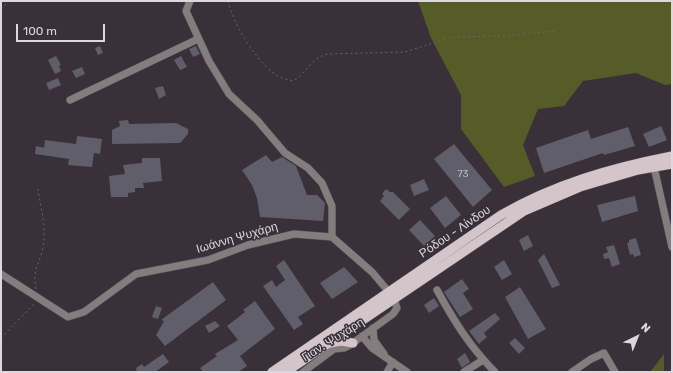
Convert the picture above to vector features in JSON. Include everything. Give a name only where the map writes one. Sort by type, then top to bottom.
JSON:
[{"type":"main road","name":"Ρόδου - Λίνδου","points":[[286,372],[327,344],[391,295],[501,215],[536,196],[565,184],[605,171],[672,156]]},
{"type":"main road","name":"Ρόδου - Λίνδου","points":[[272,372],[505,222],[539,203],[580,186],[654,167],[672,164]]},
{"type":"main road","points":[[327,344],[341,341],[353,343]]},
{"type":"street","points":[[190,1],[186,11],[198,40],[229,94],[257,120],[285,153],[308,168],[322,183],[332,206],[332,237],[363,263],[391,295]]},
{"type":"street","points":[[70,100],[198,40]]},
{"type":"street","points":[[654,167],[672,247]]},
{"type":"street","name":"Ιωάννη Ψυχάρη","points":[[1,274],[68,317],[76,316],[136,274],[208,260],[248,245],[294,234],[332,237]]},
{"type":"street","points":[[437,290],[458,328],[495,372]]},
{"type":"street","name":"Γιαν. Ψυχάρη","points":[[303,372],[334,350],[344,348],[353,343],[376,326],[390,309],[391,295]]},
{"type":"street","points":[[376,326],[375,342],[386,356]]},
{"type":"street","points":[[362,336],[372,348],[386,356],[407,372]]},
{"type":"street","points":[[572,372],[591,359],[604,353],[615,372]]},
{"type":"street","points":[[464,372],[484,360]]},
{"type":"street","points":[[387,372],[393,362]]},
{"type":"path","points":[[1,9],[9,1]]},
{"type":"path","points":[[228,1],[234,20],[259,58],[271,72],[293,81],[301,76],[306,68],[317,57],[327,54],[405,52],[452,38],[502,36],[556,31]]},
{"type":"path","points":[[1,338],[38,299],[35,281],[35,266],[43,248],[44,218],[38,188]]},
{"type":"green space","points":[[418,1],[672,1],[672,84],[665,85],[636,73],[583,81],[564,106],[538,109],[523,145],[535,176],[504,187],[461,129],[461,95],[431,38]]},
{"type":"green space","points":[[664,354],[664,372],[650,372]]},
{"type":"building","points":[[100,46],[103,53],[98,55],[95,48]]},
{"type":"building","points":[[196,46],[200,54],[193,57],[189,49]]},
{"type":"building","points":[[56,56],[61,65],[59,66],[61,71],[55,74],[48,60]]},
{"type":"building","points":[[181,56],[187,67],[180,70],[174,60]]},
{"type":"building","points":[[82,67],[85,74],[76,78],[72,71]]},
{"type":"building","points":[[58,78],[61,85],[49,90],[46,83]]},
{"type":"building","points":[[163,86],[166,95],[159,99],[155,88]]},
{"type":"building","points":[[128,120],[129,124],[176,123],[188,129],[188,134],[180,143],[112,144],[112,130],[120,126],[119,121]]},
{"type":"building","points":[[661,126],[667,140],[649,147],[643,134]]},
{"type":"building","points":[[628,127],[635,146],[604,155],[603,153],[544,173],[536,148],[588,130],[591,139]]},
{"type":"building","points":[[77,136],[102,139],[100,154],[94,153],[92,167],[68,165],[69,159],[35,154],[36,146],[44,148],[45,140],[76,144]]},
{"type":"building","points":[[454,144],[492,190],[473,207],[434,159]]},
{"type":"building","points":[[266,155],[272,162],[282,157],[296,166],[307,195],[317,195],[325,203],[323,221],[260,217],[257,198],[252,185],[242,170]]},
{"type":"building","points":[[142,158],[160,158],[162,181],[143,183],[144,188],[135,188],[135,192],[128,193],[128,197],[111,197],[109,176],[125,174],[123,165],[142,163]]},
{"type":"building","points":[[424,179],[429,190],[414,196],[410,185]]},
{"type":"building","points":[[386,189],[393,192],[410,209],[399,220],[380,201],[384,196],[382,194]]},
{"type":"building","points":[[446,196],[461,215],[445,228],[430,208]]},
{"type":"building","points":[[635,196],[638,211],[602,222],[597,205]]},
{"type":"building","points":[[420,220],[435,236],[424,246],[409,230]]},
{"type":"building","points":[[528,235],[533,246],[524,251],[519,240]]},
{"type":"building","points":[[636,238],[641,255],[634,257],[633,254],[630,255],[627,243],[629,243],[629,240]]},
{"type":"building","points":[[614,245],[620,264],[612,267],[609,258],[604,259],[603,254],[608,252],[606,247]]},
{"type":"building","points":[[544,254],[560,285],[552,288],[538,260]]},
{"type":"building","points":[[284,260],[315,306],[298,317],[303,324],[294,330],[263,286],[272,280],[276,287],[285,280],[276,266]]},
{"type":"building","points":[[504,260],[512,274],[502,280],[494,267]]},
{"type":"building","points":[[344,267],[358,282],[332,299],[320,283]]},
{"type":"building","points":[[462,279],[469,289],[463,293],[473,309],[460,317],[444,292]]},
{"type":"building","points":[[213,282],[226,300],[165,346],[156,335],[164,321],[161,320]]},
{"type":"building","points":[[520,287],[546,329],[528,339],[505,297]]},
{"type":"building","points":[[434,298],[439,306],[429,313],[424,305]]},
{"type":"building","points":[[255,301],[275,329],[240,356],[247,366],[238,372],[203,372],[200,368],[217,356],[215,354],[238,340],[227,326],[245,312],[243,310]]},
{"type":"building","points":[[156,306],[162,308],[158,319],[152,317]]},
{"type":"building","points":[[495,313],[500,319],[484,333],[487,337],[479,344],[469,331]]},
{"type":"building","points":[[215,321],[220,326],[209,333],[205,326]]},
{"type":"building","points":[[515,338],[525,348],[519,354],[509,343]]},
{"type":"building","points":[[465,353],[470,362],[462,368],[457,359]]},
{"type":"building","points":[[163,354],[169,362],[155,372],[137,372],[136,368],[142,364],[144,367]]}]
